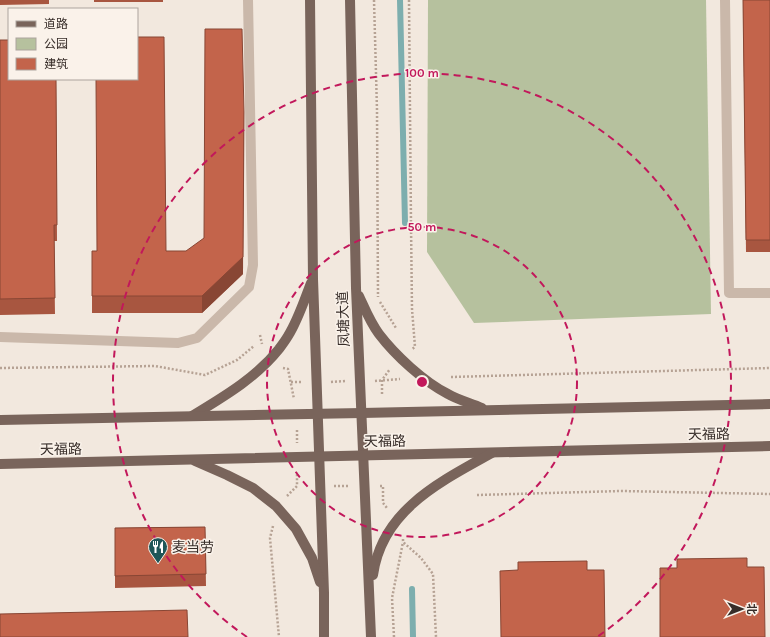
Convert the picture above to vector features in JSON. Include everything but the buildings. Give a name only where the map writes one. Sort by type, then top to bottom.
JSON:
[{"type":"main road","name":"凤塘大道","points":[[310,0],[313,279],[324,593],[324,637]]},
{"type":"main road","name":"凤塘大道","points":[[350,0],[356,288],[371,637]]},
{"type":"main road","points":[[192,416],[249,378],[269,360],[287,338],[299,314],[313,279]]},
{"type":"main road","points":[[356,288],[366,312],[379,334],[422,377],[448,394],[488,410]]},
{"type":"main road","name":"天福路","points":[[0,420],[770,404]]},
{"type":"main road","name":"天福路","points":[[0,464],[770,446]]},
{"type":"main road","points":[[369,605],[375,563],[386,535],[396,520],[417,499],[442,482],[493,453]]},
{"type":"main road","points":[[192,460],[253,488],[276,506],[296,529],[306,546],[312,558],[324,593]]},
{"type":"lane","points":[[0,337],[178,343],[197,338],[249,287],[253,266],[248,0]]},
{"type":"lane","points":[[725,0],[729,293],[770,292]]},
{"type":"path","points":[[374,0],[377,110],[378,298],[400,334],[401,355]]},
{"type":"path","points":[[382,394],[382,380],[401,355],[415,347],[412,309],[410,224],[409,0]]},
{"type":"path","points":[[260,335],[263,347]]},
{"type":"path","points":[[0,368],[155,366],[205,375],[236,360],[254,346]]},
{"type":"path","points":[[291,382],[770,368]]},
{"type":"path","points":[[320,486],[384,486],[384,503],[396,520],[403,542],[392,598],[394,637]]},
{"type":"path","points":[[477,495],[621,491],[770,494]]},
{"type":"path","points":[[403,542],[421,558],[433,574],[436,637]]},
{"type":"green space","points":[[428,0],[706,0],[711,314],[474,323],[427,252]]},
{"type":"waterway","points":[[400,0],[405,223]]},
{"type":"waterway","points":[[412,589],[413,637]]},
{"type":"place","name":"麦当劳","points":[[158,564]]}]
